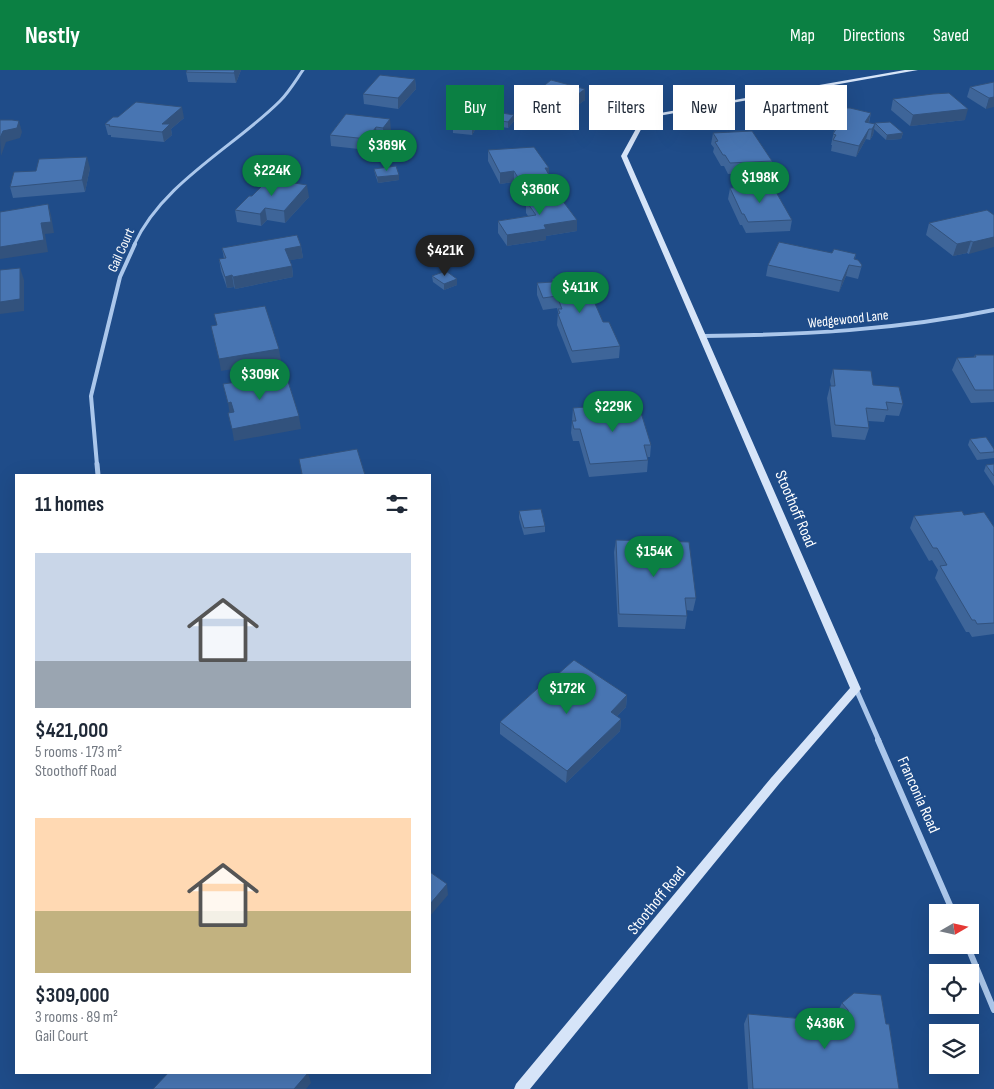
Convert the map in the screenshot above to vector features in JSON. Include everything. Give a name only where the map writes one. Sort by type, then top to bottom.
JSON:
[{"type":"street","name":"Gail Court","points":[[98,474],[92,396],[120,277],[140,232],[169,195],[281,100],[303,70]]},
{"type":"street","name":"Stoothoff Road","points":[[521,1089],[775,780],[856,689],[624,156],[645,117],[915,70]]},
{"type":"street","name":"Wedgewood Lane","points":[[703,336],[805,335],[936,320],[994,310]]},
{"type":"street","name":"Franconia Road","points":[[856,689],[950,904]]},
{"type":"street","points":[[971,954],[994,1010]]},
{"type":"building","points":[[187,70],[235,70],[234,73],[186,72]]},
{"type":"building","points":[[380,75],[415,79],[398,98],[363,94]]},
{"type":"building","points":[[551,80],[570,85],[545,85]]},
{"type":"building","points":[[994,82],[994,97],[989,98],[970,87]]},
{"type":"building","points":[[579,87],[585,89],[579,94]]},
{"type":"building","points":[[949,93],[968,109],[913,115],[893,99],[933,94]]},
{"type":"building","points":[[136,102],[182,107],[162,124],[170,124],[162,132],[105,124],[113,117],[118,117]]},
{"type":"building","points":[[847,108],[871,113],[865,122],[875,124],[872,129],[869,129],[859,146],[833,140],[836,135],[833,134],[836,130],[847,130]]},
{"type":"building","points":[[504,113],[514,115],[508,122],[504,121]]},
{"type":"building","points":[[346,114],[390,119],[383,128],[376,127],[367,139],[330,135]]},
{"type":"building","points":[[0,120],[19,121],[17,128],[3,131],[0,138]]},
{"type":"building","points":[[890,122],[903,133],[887,135],[875,123]]},
{"type":"building","points":[[752,131],[772,161],[730,163],[715,142],[718,141],[713,133]]},
{"type":"building","points":[[534,147],[549,168],[545,168],[552,180],[522,184],[514,171],[500,173],[488,150]]},
{"type":"building","points":[[87,157],[82,180],[10,187],[14,172],[36,171],[39,159]]},
{"type":"building","points":[[396,166],[399,175],[377,177],[374,169]]},
{"type":"building","points":[[269,179],[307,185],[284,211],[265,208],[260,214],[235,210],[249,196],[252,196]]},
{"type":"building","points":[[772,185],[792,220],[748,222],[744,214],[742,214],[730,188]]},
{"type":"building","points":[[559,196],[577,220],[544,225],[546,229],[507,235],[498,221],[536,215],[526,201]]},
{"type":"building","points":[[48,204],[51,222],[41,223],[44,240],[0,247],[0,212]]},
{"type":"building","points":[[987,210],[994,215],[994,237],[973,242],[957,244],[929,223]]},
{"type":"building","points":[[297,235],[301,246],[285,249],[292,266],[225,277],[219,259],[226,258],[222,248]]},
{"type":"building","points":[[779,242],[832,253],[834,249],[856,254],[854,259],[858,260],[862,265],[861,267],[849,265],[842,281],[768,265]]},
{"type":"building","points":[[20,268],[20,299],[0,302],[0,270]]},
{"type":"building","points":[[446,271],[457,279],[444,284],[432,276]]},
{"type":"building","points":[[583,276],[603,322],[609,322],[620,346],[572,351],[558,314],[560,313],[558,309],[562,309],[557,296],[543,298],[537,283],[553,282],[552,279]]},
{"type":"building","points":[[265,306],[279,349],[219,359],[211,326],[217,325],[214,314]]},
{"type":"building","points":[[975,355],[994,355],[994,390],[975,390],[957,358],[976,357]]},
{"type":"building","points":[[833,369],[871,371],[873,385],[899,387],[903,404],[886,402],[888,410],[866,408],[869,428],[835,425],[830,386],[835,386]]},
{"type":"building","points":[[286,375],[299,416],[232,429],[228,413],[234,412],[231,402],[228,403],[223,384]]},
{"type":"building","points":[[638,403],[651,445],[644,445],[648,460],[590,464],[580,429],[574,429],[572,421],[576,421],[573,408]]},
{"type":"building","points":[[986,437],[994,452],[980,453],[970,439]]},
{"type":"building","points":[[357,449],[365,474],[302,474],[299,459]]},
{"type":"building","points":[[994,464],[994,476],[986,465]]},
{"type":"building","points":[[541,509],[545,526],[524,528],[519,511]]},
{"type":"building","points":[[962,511],[964,515],[984,512],[994,527],[994,623],[977,624],[975,620],[972,620],[940,566],[947,565],[937,548],[933,548],[914,516]]},
{"type":"building","points":[[616,540],[689,542],[696,598],[685,598],[687,616],[619,614]]},
{"type":"building","points":[[574,660],[627,695],[611,712],[621,719],[567,771],[500,722],[555,673],[557,675]]},
{"type":"building","points":[[431,873],[447,884],[431,903]]},
{"type":"building","points":[[854,993],[881,995],[886,1024],[889,1024],[899,1089],[753,1089],[748,1014],[850,1023],[848,1010],[842,1003]]},
{"type":"building","points":[[167,1074],[307,1074],[294,1089],[153,1089]]}]
